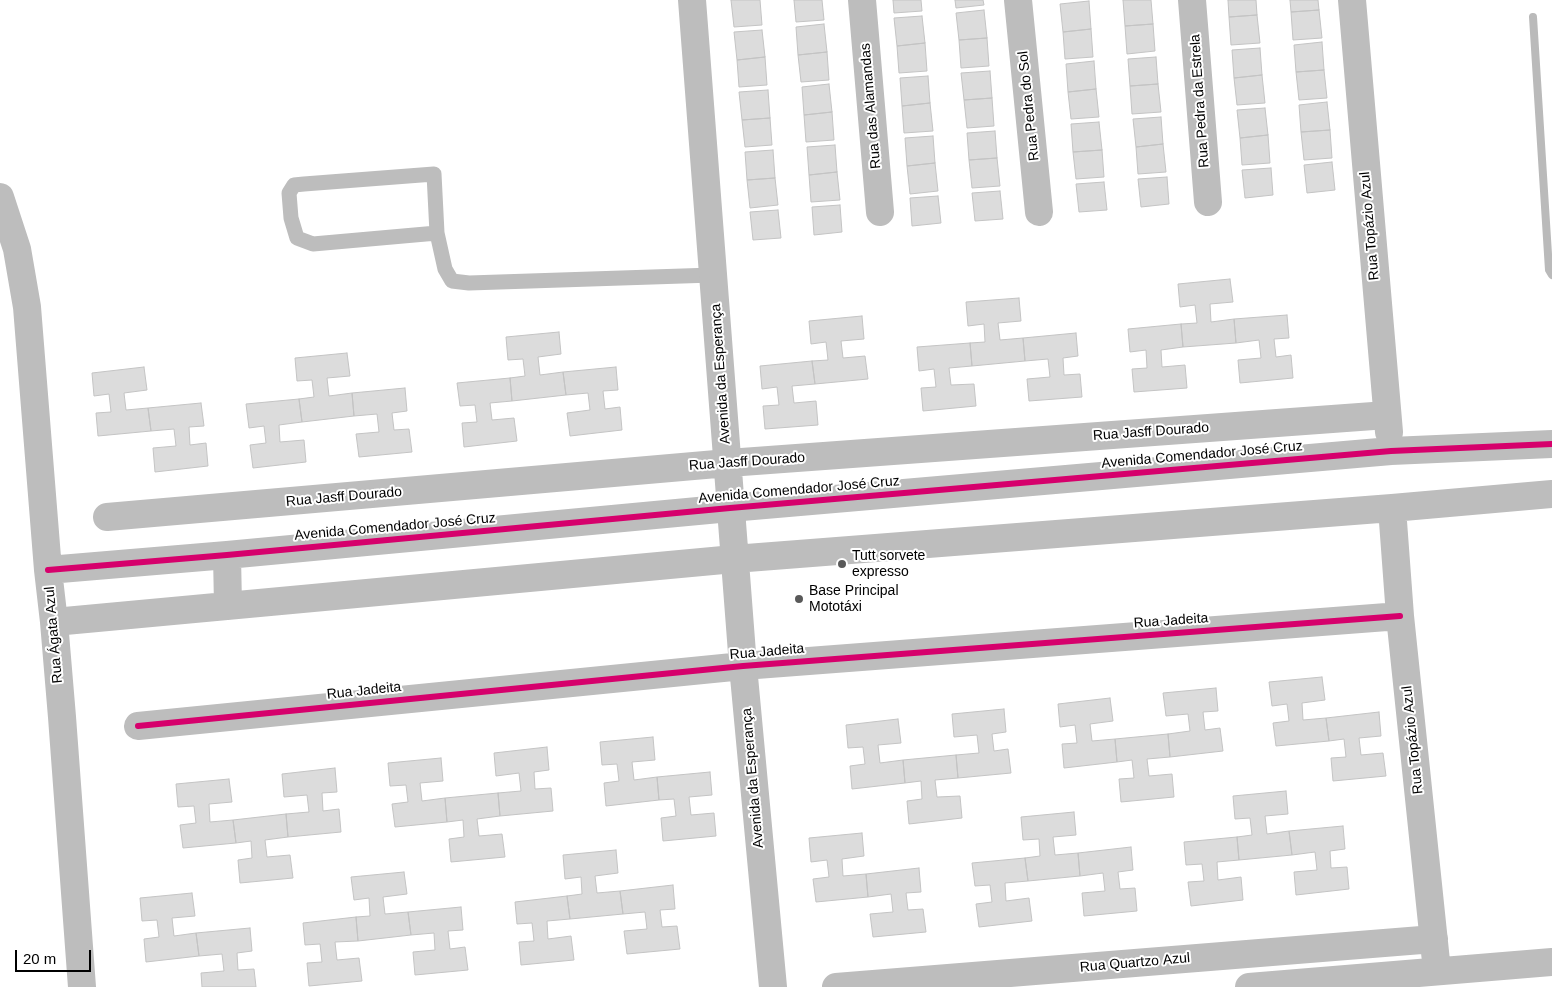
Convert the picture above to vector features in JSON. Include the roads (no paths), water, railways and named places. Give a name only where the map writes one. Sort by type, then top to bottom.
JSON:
[{"type":"street","name":"Avenida da Esperança","points":[[692,0],[734,559],[773,987]]},
{"type":"street","name":"Rua das Alamandas","points":[[862,0],[880,212]]},
{"type":"street","name":"Rua Pedra do Sol","points":[[1018,0],[1039,212]]},
{"type":"street","name":"Rua Pedra da Estrela","points":[[1192,0],[1208,202]]},
{"type":"street","name":"Rua Topázio Azul","points":[[1352,0],[1390,451]]},
{"type":"street","name":"Rua Ágata Azul","points":[[0,197],[17,249],[27,307],[48,570],[54,622],[82,987]]},
{"type":"street","name":"Rua Jasff Dourado","points":[[107,517],[728,463],[1388,415]]},
{"type":"street","name":"Avenida Comendador José Cruz","points":[[48,570],[227,556],[730,508],[1390,451],[1552,444]]},
{"type":"street","points":[[54,622],[734,559],[1552,494]]},
{"type":"street","name":"Rua Topázio Azul","points":[[1392,508],[1400,616],[1437,971]]},
{"type":"street","points":[[227,556],[228,606]]},
{"type":"street","name":"Rua Jadeita","points":[[138,726],[743,666],[1400,616]]},
{"type":"street","name":"Rua Quartzo Azul","points":[[836,987],[1434,938]]},
{"type":"street","points":[[1249,987],[1552,962]]},
{"type":"lane","points":[[437,233],[313,244],[297,238],[291,218],[289,193],[294,185],[434,174],[437,233],[445,269],[452,281],[469,283],[713,275]]},
{"type":"waterway","points":[[1533,17],[1549,270],[1552,275]]},
{"type":"place","name":"Tutt sorvete expresso","points":[[842,564]]},
{"type":"place","name":"Base Principal Mototáxi","points":[[799,599]]}]
